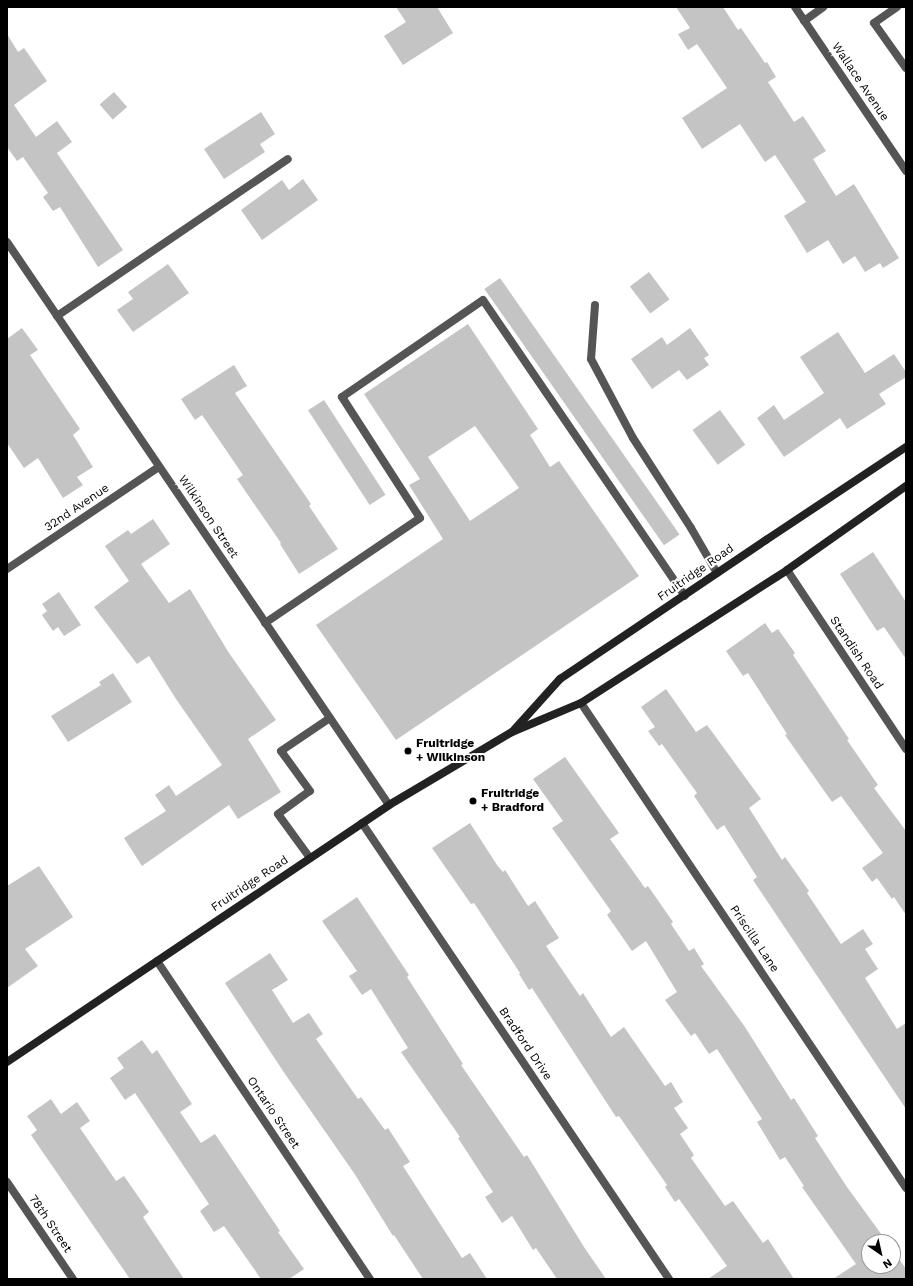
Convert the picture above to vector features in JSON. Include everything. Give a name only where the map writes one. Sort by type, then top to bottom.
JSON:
[{"type":"main road","name":"Fruitridge Road","points":[[512,732],[560,679],[906,447]]},
{"type":"main road","name":"Fruitridge Road","points":[[7,1062],[389,805],[512,732],[581,703],[787,570],[906,486]]},
{"type":"street","name":"Wallace Avenue","points":[[794,7],[906,171]]},
{"type":"street","points":[[804,21],[823,7]]},
{"type":"street","points":[[897,7],[874,23],[906,68]]},
{"type":"street","points":[[57,316],[288,159]]},
{"type":"street","name":"Wilkinson Street","points":[[7,242],[389,805]]},
{"type":"street","points":[[265,623],[420,518],[342,397],[483,300],[654,548],[685,596]]},
{"type":"street","points":[[595,305],[592,359],[633,438],[692,528],[718,573]]},
{"type":"street","name":"32nd Avenue","points":[[7,569],[159,467]]},
{"type":"street","name":"Standish Road","points":[[787,570],[906,748]]},
{"type":"street","name":"Priscilla Lane","points":[[581,703],[906,1188]]},
{"type":"street","points":[[310,858],[278,814],[310,791],[281,751],[330,718]]},
{"type":"street","name":"Bradford Drive","points":[[362,823],[669,1279]]},
{"type":"street","name":"Ontario Street","points":[[157,961],[370,1279]]},
{"type":"street","name":"78th Street","points":[[7,1182],[73,1279]]},
{"type":"building","points":[[396,7],[437,7],[453,33],[403,65],[384,36],[406,22]]},
{"type":"building","points":[[676,7],[723,7],[738,30],[741,28],[765,63],[767,62],[776,77],[768,82],[794,122],[803,116],[826,151],[813,159],[836,196],[854,184],[899,258],[883,268],[880,263],[865,272],[855,256],[843,264],[828,240],[807,253],[784,216],[806,202],[775,155],[765,162],[740,124],[702,149],[682,118],[727,88],[697,44],[688,50],[678,34],[690,28]]},
{"type":"building","points":[[7,34],[18,52],[24,48],[47,81],[14,105],[36,137],[57,121],[72,142],[57,153],[123,250],[98,267],[60,207],[53,211],[43,197],[48,193],[23,157],[17,161],[7,147]]},
{"type":"building","points":[[114,92],[127,107],[113,120],[100,104]]},
{"type":"building","points":[[261,112],[275,134],[260,144],[265,152],[224,179],[204,149]]},
{"type":"building","points":[[303,179],[318,200],[262,240],[241,210],[282,180],[289,190]]},
{"type":"building","points":[[168,264],[189,293],[133,332],[117,310],[133,299],[128,292]]},
{"type":"building","points":[[649,272],[669,299],[650,314],[630,286]]},
{"type":"building","points":[[500,278],[680,534],[664,545],[484,289]]},
{"type":"building","points":[[468,324],[538,429],[530,435],[550,467],[559,461],[639,576],[396,740],[316,625],[443,539],[409,485],[420,479],[364,394]],"holes":[[[475,426],[519,488],[470,521],[428,457]]]},
{"type":"building","points":[[22,328],[38,350],[30,355],[80,429],[73,435],[93,467],[77,477],[83,485],[63,498],[38,458],[24,468],[7,443],[7,339]]},
{"type":"building","points":[[690,328],[709,355],[704,358],[709,365],[687,380],[679,370],[652,389],[631,359],[662,337],[667,345]]},
{"type":"building","points":[[838,332],[865,373],[894,354],[906,372],[906,377],[879,394],[886,404],[847,429],[840,418],[784,457],[757,418],[774,405],[784,420],[824,393],[800,357]]},
{"type":"building","points":[[234,365],[247,386],[235,393],[311,504],[309,506],[338,549],[299,574],[280,544],[281,543],[237,479],[243,475],[202,415],[195,420],[181,399]]},
{"type":"building","points":[[324,400],[386,495],[370,505],[308,410]]},
{"type":"building","points":[[720,410],[745,445],[718,465],[692,430]]},
{"type":"building","points":[[153,519],[170,544],[141,564],[169,603],[190,589],[229,653],[276,720],[248,739],[281,792],[238,819],[229,805],[142,866],[124,838],[166,811],[155,795],[169,785],[176,796],[222,765],[176,699],[149,656],[137,664],[94,607],[129,581],[105,546],[128,530],[131,534]]},
{"type":"building","points":[[873,552],[906,602],[906,659],[884,627],[877,631],[840,574]]},
{"type":"building","points":[[59,592],[81,625],[64,636],[58,627],[53,631],[42,615],[47,611],[42,604]]},
{"type":"building","points":[[765,623],[772,633],[778,629],[795,653],[793,655],[849,739],[847,740],[878,785],[874,788],[906,831],[906,915],[894,897],[892,899],[877,878],[872,882],[862,868],[883,853],[841,796],[832,802],[785,735],[787,734],[748,673],[743,676],[726,651]]},
{"type":"building","points":[[113,673],[132,702],[68,742],[51,716],[101,685],[99,682]]},
{"type":"building","points":[[666,689],[696,732],[707,725],[761,799],[749,808],[782,860],[785,857],[809,891],[807,893],[841,944],[863,929],[873,944],[865,949],[878,969],[865,978],[897,1029],[906,1023],[906,1109],[753,880],[757,877],[724,825],[717,830],[694,796],[697,793],[662,744],[659,746],[648,731],[655,727],[641,707]]},
{"type":"building","points":[[565,757],[619,833],[610,839],[645,888],[648,886],[673,922],[671,924],[689,951],[694,948],[704,964],[701,966],[745,1027],[791,1100],[794,1098],[818,1136],[815,1138],[847,1187],[881,1234],[861,1234],[861,1274],[901,1274],[901,1262],[906,1269],[906,1279],[833,1279],[856,1264],[802,1187],[804,1186],[785,1157],[780,1160],[757,1122],[762,1119],[717,1049],[709,1054],[695,1033],[691,1036],[665,1000],[677,992],[646,941],[632,951],[607,915],[611,911],[552,828],[563,821],[533,779]]},
{"type":"building","points":[[470,823],[497,865],[503,872],[505,870],[528,906],[535,901],[559,938],[546,946],[580,996],[583,993],[611,1037],[624,1027],[665,1086],[671,1082],[683,1102],[674,1108],[688,1128],[680,1134],[694,1155],[691,1158],[725,1206],[733,1201],[763,1243],[768,1239],[794,1279],[708,1279],[727,1266],[679,1199],[675,1202],[665,1187],[667,1185],[619,1116],[616,1117],[532,988],[529,990],[519,974],[520,973],[474,903],[471,904],[432,848]]},
{"type":"building","points":[[39,866],[73,917],[25,949],[38,966],[7,988],[7,886]]},
{"type":"building","points":[[357,897],[409,975],[407,977],[463,1064],[461,1065],[524,1157],[527,1155],[584,1247],[606,1279],[557,1279],[536,1248],[533,1250],[512,1216],[502,1223],[485,1197],[493,1192],[458,1138],[460,1137],[401,1052],[408,1048],[371,989],[362,995],[349,976],[357,971],[322,921]]},
{"type":"building","points":[[270,953],[288,980],[272,990],[293,1023],[309,1013],[323,1034],[316,1039],[358,1099],[361,1097],[385,1130],[388,1128],[410,1162],[403,1166],[462,1258],[470,1253],[487,1279],[423,1279],[394,1235],[393,1236],[354,1173],[283,1071],[225,983]]},
{"type":"building","points":[[142,1040],[152,1054],[157,1050],[192,1104],[180,1112],[201,1143],[215,1134],[280,1231],[278,1232],[304,1269],[289,1279],[261,1279],[224,1226],[214,1232],[200,1211],[209,1204],[135,1093],[125,1100],[110,1078],[124,1068],[117,1058]]},
{"type":"building","points":[[51,1099],[61,1114],[77,1102],[90,1121],[80,1128],[116,1181],[124,1176],[149,1212],[143,1217],[184,1279],[130,1279],[31,1135],[37,1130],[27,1116]]},
{"type":"place","name":"Fruitridge + Wilkinson","points":[[408,751]]},
{"type":"place","name":"Fruitridge + Bradford","points":[[473,801]]}]
